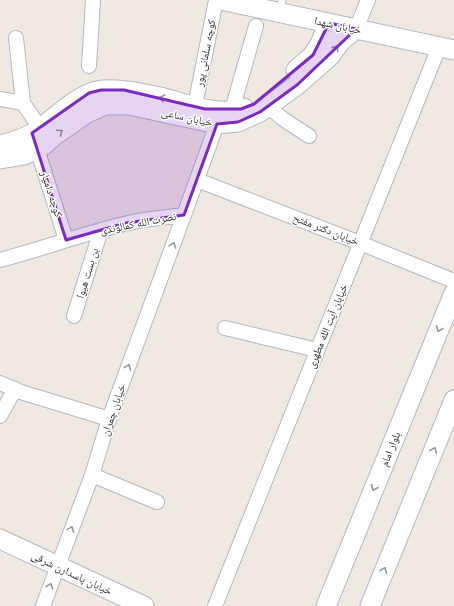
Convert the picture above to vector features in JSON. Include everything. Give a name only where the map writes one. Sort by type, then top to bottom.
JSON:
[{"type":"street","points":[[89,66],[92,0]]},
{"type":"street","name":"کوچه سلمانی پور","points":[[195,106],[216,0]]},
{"type":"street","name":"خیابان شهدا","points":[[221,0],[281,6],[329,23],[447,48]]},
{"type":"street","points":[[356,29],[368,0]]},
{"type":"street","name":"خیابان ساعی","points":[[0,159],[24,155],[36,136],[71,105],[89,93],[101,90],[124,90],[205,109],[223,111],[240,109],[254,104],[313,56],[329,23]]},
{"type":"street","points":[[232,110],[256,26]]},
{"type":"street","name":"خیابان ساعی","points":[[36,136],[44,145],[54,136],[87,113],[106,105],[129,105],[216,124],[238,122],[251,117],[297,85],[330,56],[341,41],[356,29]]},
{"type":"street","points":[[0,99],[23,103],[16,38]]},
{"type":"street","name":"خیابان آیت الله مطهری","points":[[215,606],[360,243],[447,48]]},
{"type":"street","name":"کوچه دامیار","points":[[23,103],[36,136],[66,240]]},
{"type":"street","points":[[268,106],[283,119],[309,136]]},
{"type":"street","name":"نصرت الله کمالوندی","points":[[0,260],[126,223],[184,215],[216,124]]},
{"type":"street","name":"خیابان ساعی","points":[[0,145],[36,136]]},
{"type":"street","name":"خیابان دکتر مفتح","points":[[197,180],[454,281]]},
{"type":"street","name":"خیابان چمران","points":[[43,606],[92,475],[109,419],[184,215]]},
{"type":"street","name":"بن بست هیوا","points":[[74,316],[101,230]]},
{"type":"street","name":"بلوار امام","points":[[326,606],[454,293]]},
{"type":"street","points":[[225,328],[317,350]]},
{"type":"street","points":[[0,383],[109,419]]},
{"type":"street","points":[[0,416],[15,389]]},
{"type":"street","points":[[370,606],[454,400]]},
{"type":"street","points":[[92,475],[157,502]]},
{"type":"street","name":"خیابان پاسدارن شرقی","points":[[0,539],[144,606]]},
{"type":"highlighted area","points":[[329,23],[356,29],[297,85],[260,112],[238,122],[217,124],[184,215],[126,223],[66,240],[32,133],[53,117],[89,93],[101,90],[124,90],[205,109],[241,109],[254,104],[313,55]]}]
